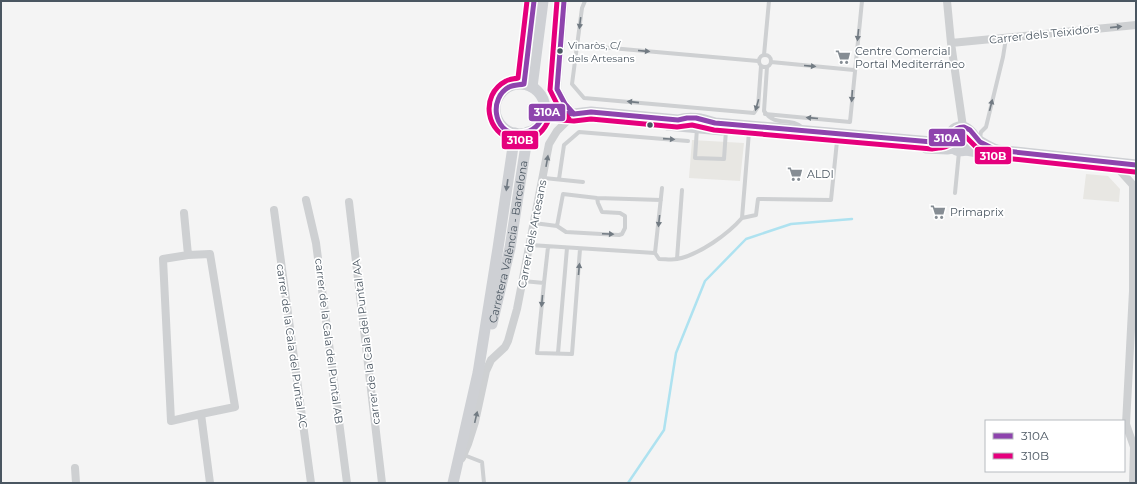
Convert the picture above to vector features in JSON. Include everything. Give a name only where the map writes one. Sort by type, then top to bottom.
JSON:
[{"type":"street","points":[[528,85],[534,1]]},
{"type":"street","points":[[528,85],[543,1]]},
{"type":"street","points":[[564,1],[557,89],[565,104],[574,114],[590,119],[984,153],[996,150],[1114,164],[1136,165]]},
{"type":"street","points":[[948,1],[951,43],[974,141],[970,148],[960,150],[950,143],[949,137]]},
{"type":"street","name":"Carrer dels Teixidors","points":[[951,43],[1136,25]]},
{"type":"street","points":[[516,84],[528,85],[538,92],[543,99],[544,112],[540,123],[534,129],[528,132],[515,133],[503,127],[498,121],[495,114],[495,106],[497,98],[508,86],[516,84]]},
{"type":"street","points":[[544,112],[574,114],[591,112],[678,120],[686,117],[699,118],[716,123]]},
{"type":"street","name":"Carrer dels Artesans","points":[[457,466],[464,455],[475,422],[486,371],[491,360],[505,347],[508,341],[523,281],[544,178],[549,144],[557,131],[574,114]]},
{"type":"street","points":[[694,127],[698,121],[932,142],[949,137],[956,128],[972,134],[996,150]]},
{"type":"street","name":"Carretera València - Barcelona","points":[[478,373],[483,361],[510,248],[528,132]]},
{"type":"street","name":"Carretera València - Barcelona","points":[[453,483],[478,373],[515,133]]},
{"type":"street","points":[[1114,164],[1135,184],[1134,290],[1126,424],[1134,446],[1133,483]]},
{"type":"street","name":"carrer de la Cala del Puntal AB","points":[[306,200],[316,243],[347,483]]},
{"type":"street","name":"carrer de la Cala del Puntal AA","points":[[349,202],[382,483]]},
{"type":"street","name":"carrer de la Cala del Puntal AC","points":[[274,210],[311,483]]},
{"type":"street","points":[[184,214],[188,255]]},
{"type":"street","points":[[210,254],[235,407],[171,420],[162,259],[188,255],[210,254]]},
{"type":"street","points":[[201,414],[210,483]]},
{"type":"street","points":[[76,468],[76,483]]},
{"type":"lane","points":[[585,1],[582,8],[572,84],[584,98],[754,113],[758,107],[761,66],[758,61]]},
{"type":"lane","points":[[758,61],[760,57],[764,55],[769,1]]},
{"type":"lane","points":[[765,114],[850,122],[862,1]]},
{"type":"lane","points":[[972,134],[981,132],[986,128],[1006,38]]},
{"type":"lane","points":[[577,45],[758,61]]},
{"type":"lane","points":[[764,55],[770,57],[771,62]]},
{"type":"lane","points":[[771,62],[854,70]]},
{"type":"lane","points":[[765,114],[767,67],[771,62]]},
{"type":"lane","points":[[761,66],[767,67]]},
{"type":"lane","points":[[765,114],[776,121],[797,123],[805,130]]},
{"type":"lane","points":[[694,127],[695,158],[724,159],[726,130]]},
{"type":"lane","points":[[559,179],[564,145],[579,132],[688,141]]},
{"type":"lane","points":[[662,188],[655,253],[659,258],[677,259],[697,252],[733,229],[742,218],[749,132]]},
{"type":"lane","points":[[742,218],[756,215],[758,199],[831,200],[837,141]]},
{"type":"lane","points":[[955,193],[960,150]]},
{"type":"lane","points":[[544,178],[582,182]]},
{"type":"lane","points":[[677,259],[682,190]]},
{"type":"lane","points":[[556,226],[563,194],[597,198],[661,200]]},
{"type":"lane","points":[[534,223],[556,226],[566,232],[622,234],[625,228],[625,216],[620,213],[602,212],[597,198]]},
{"type":"lane","points":[[530,245],[655,253]]},
{"type":"lane","points":[[548,247],[537,353],[572,354],[580,249]]},
{"type":"lane","points":[[558,353],[567,248]]},
{"type":"lane","points":[[523,281],[544,283]]},
{"type":"lane","points":[[464,455],[482,462],[484,483]]},
{"type":"shaded area","points":[[692,140],[744,143],[740,181],[689,178]]},
{"type":"shaded area","points":[[1086,174],[1108,176],[1120,189],[1119,202],[1083,199]]},
{"type":"waterway","points":[[628,483],[664,430],[676,353],[705,281],[746,239],[791,224],[852,219]]},
{"type":"transit line","name":"310B","points":[[527,1],[518,78],[507,80],[497,87],[492,95],[489,105],[492,123],[505,137],[515,140],[527,139],[535,136],[543,129],[549,119],[574,121],[591,119],[677,127],[692,125],[714,130],[932,149],[949,145],[961,134],[963,134],[976,147],[995,157],[1135,172]]},
{"type":"transit line","name":"310A","points":[[534,1],[524,84],[509,87],[498,99],[496,106],[496,114],[499,121],[509,132],[518,134],[530,131],[540,122],[544,112],[574,114],[591,112],[678,120],[696,118],[715,123],[932,142],[945,140],[957,129],[964,127],[970,130],[980,142],[996,150],[1136,165]]},
{"type":"transit line","name":"310B","points":[[557,1],[550,90],[559,108],[569,119]]},
{"type":"transit line","name":"310A","points":[[564,1],[557,89],[565,104],[574,114]]},
{"type":"place","name":"Vinaròs, C/ dels Artesans","points":[[560,51]]},
{"type":"place","name":"Centre Comercial Portal Mediterráneo","points":[[843,57]]},
{"type":"place","name":"ALDI","points":[[795,174]]},
{"type":"place","name":"Primaprix","points":[[938,212]]}]
